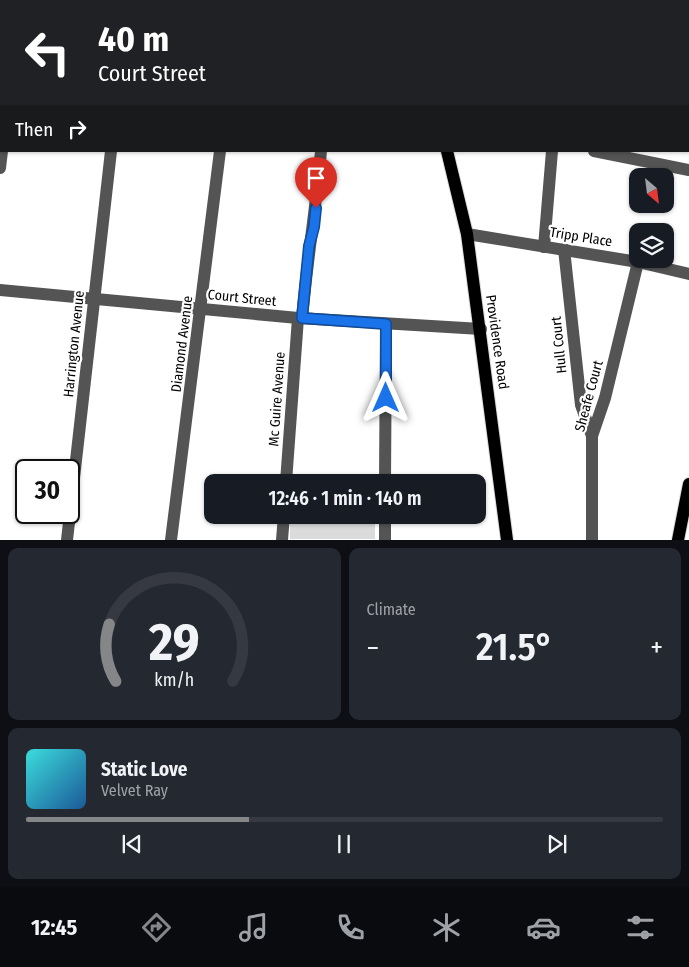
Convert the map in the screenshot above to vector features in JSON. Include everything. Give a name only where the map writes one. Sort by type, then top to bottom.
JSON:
[{"type":"main road","name":"Providence Road","points":[[447,152],[467,234],[481,329],[507,540]]},
{"type":"main road","points":[[678,540],[687,508],[689,484]]},
{"type":"street","points":[[0,168],[2,152]]},
{"type":"street","name":"Harrington Avenue","points":[[67,540],[111,152]]},
{"type":"street","name":"Diamond Avenue","points":[[171,540],[202,309],[220,152]]},
{"type":"street","name":"Mc Guire Avenue","points":[[287,474],[300,318],[309,246],[314,227],[321,152]]},
{"type":"street","points":[[544,247],[552,152]]},
{"type":"street","points":[[599,152],[689,170]]},
{"type":"street","name":"Tripp Place","points":[[467,234],[629,260]]},
{"type":"street","name":"Hull Court","points":[[564,249],[581,405],[592,436]]},
{"type":"street","name":"Sheafe Court","points":[[592,540],[592,436],[605,398],[637,268]]},
{"type":"street","name":"Tripp Place","points":[[664,268],[689,274]]},
{"type":"street","name":"Court Street","points":[[0,290],[300,318],[481,329]]},
{"type":"street","points":[[385,474],[386,324]]},
{"type":"street","points":[[282,540],[283,524]]},
{"type":"street","points":[[385,524],[385,540]]},
{"type":"shaded area","points":[[290,524],[375,524],[375,539],[290,539]]},
{"type":"route","points":[[316,208],[309,246],[302,318],[386,324],[386,398]]}]
